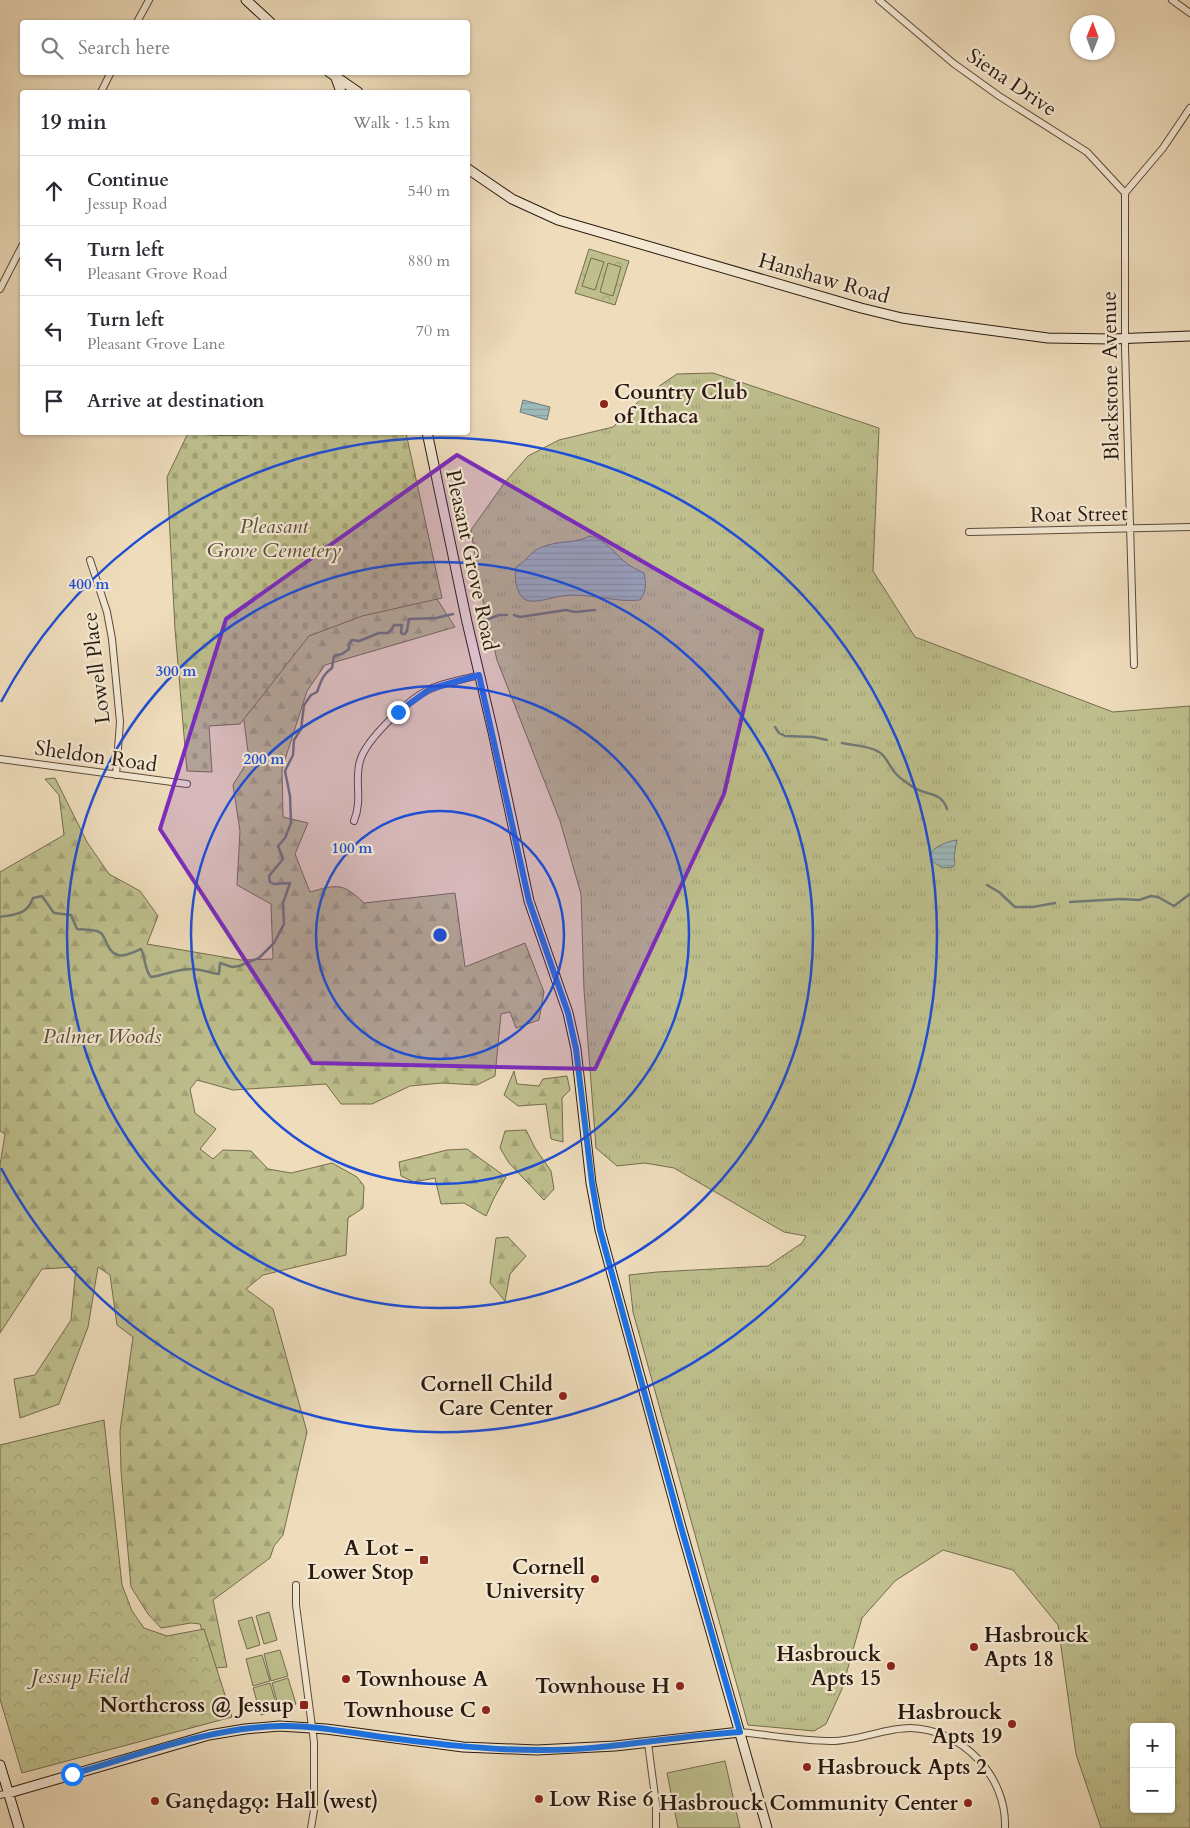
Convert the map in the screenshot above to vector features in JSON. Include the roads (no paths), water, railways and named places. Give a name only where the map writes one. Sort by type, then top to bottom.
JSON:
[{"type":"street","points":[[138,20],[149,0]]},
{"type":"street","points":[[246,0],[268,20]]},
{"type":"street","name":"Siena Drive","points":[[879,0],[954,64],[999,96],[1087,152],[1125,193]]},
{"type":"street","points":[[1172,0],[1190,13]]},
{"type":"street","points":[[102,90],[110,75]]},
{"type":"street","points":[[332,75],[340,90]]},
{"type":"street","points":[[332,75],[355,90]]},
{"type":"street","points":[[1125,193],[1163,148],[1190,108]]},
{"type":"street","name":"Hanshaw Road","points":[[470,170],[512,199],[558,220],[861,308],[902,318],[1025,336],[1068,339],[1190,336]]},
{"type":"street","name":"Blackstone Avenue","points":[[1125,193],[1125,338],[1134,665]]},
{"type":"street","points":[[0,289],[20,250]]},
{"type":"street","name":"Pleasant Grove Road","points":[[429,435],[529,901],[568,1013],[576,1049],[592,1183],[600,1230],[681,1527],[767,1828]]},
{"type":"street","name":"Roat Street","points":[[969,532],[1190,527]]},
{"type":"street","name":"Lowell Place","points":[[90,560],[107,612],[112,639],[120,722],[116,775]]},
{"type":"street","points":[[354,821],[359,810],[360,801],[358,770],[360,761],[368,746],[398,712],[424,692],[479,675]]},
{"type":"street","name":"Sheldon Road","points":[[0,759],[187,784]]},
{"type":"street","points":[[296,1585],[296,1605],[313,1728],[314,1799],[311,1828]]},
{"type":"street","points":[[4,1794],[209,1735],[280,1726],[313,1728],[481,1748],[554,1750],[740,1732],[830,1741],[864,1737],[910,1728],[928,1730],[945,1735],[974,1755],[991,1776],[1002,1806],[1004,1828]]},
{"type":"street","points":[[648,1742],[656,1804],[656,1828]]},
{"type":"street","points":[[0,1765],[4,1794],[20,1828]]},
{"type":"water","points":[[523,400],[550,407],[547,420],[520,412]]},
{"type":"water","points":[[590,536],[605,544],[626,563],[644,573],[645,587],[640,600],[630,601],[572,595],[528,601],[521,596],[516,584],[516,567],[542,547],[580,540]]},
{"type":"water","points":[[957,840],[954,856],[955,864],[953,867],[942,868],[931,860],[930,854],[935,849]]},
{"type":"waterway","points":[[514,615],[520,617],[566,610],[575,612],[595,610]]},
{"type":"waterway","points":[[0,917],[20,913],[28,908],[33,898],[42,896],[54,913],[71,915],[77,929],[93,930],[101,933],[110,950],[114,953],[122,956],[141,949],[147,971],[151,977],[191,969],[219,974],[220,963],[232,967],[259,958],[274,943],[284,924],[283,903],[290,883],[274,884],[270,882],[269,876],[283,859],[278,846],[285,838],[291,823],[290,796],[285,771],[293,755],[294,740],[301,729],[304,705],[311,695],[317,692],[324,676],[332,668],[334,656],[342,654],[349,649],[349,644],[352,640],[359,641],[379,633],[388,633],[394,625],[402,625],[401,632],[405,634],[409,619],[436,618],[453,614]]},
{"type":"waterway","points":[[482,618],[486,620],[499,615],[507,615]]},
{"type":"waterway","points":[[775,727],[779,733],[785,736],[813,737],[827,740]]},
{"type":"waterway","points":[[842,743],[866,747],[879,752],[895,773],[908,784],[941,799],[947,809]]},
{"type":"waterway","points":[[987,885],[999,892],[1015,907],[1033,907],[1055,903]]},
{"type":"waterway","points":[[1070,902],[1121,899],[1139,900],[1151,896],[1158,897],[1174,906],[1190,894]]},
{"type":"place","name":"Country Club of Ithaca","points":[[604,404]]},
{"type":"place","name":"Cornell Child Care Center","points":[[563,1396]]},
{"type":"place","name":"A Lot - Lower Stop","points":[[424,1560]]},
{"type":"place","name":"Cornell University","points":[[595,1579]]},
{"type":"place","name":"Hasbrouck Apts 18","points":[[974,1647]]},
{"type":"place","name":"Hasbrouck Apts 15","points":[[891,1666]]},
{"type":"place","name":"Townhouse A","points":[[346,1679]]},
{"type":"place","name":"Townhouse H","points":[[680,1686]]},
{"type":"place","name":"Northcross @ Jessup","points":[[304,1705]]},
{"type":"place","name":"Townhouse C","points":[[486,1710]]},
{"type":"place","name":"Hasbrouck Apts 19","points":[[1012,1724]]},
{"type":"place","name":"Hasbrouck Apts 2","points":[[807,1767]]},
{"type":"place","name":"Low Rise 6","points":[[539,1799]]},
{"type":"place","name":"Ganędagǫ: Hall (west)","points":[[155,1801]]},
{"type":"place","name":"Hasbrouck Community Center","points":[[968,1803]]},
{"type":"park label","name":"Pleasant Grove Cemetery","points":[[274,538]]},
{"type":"park label","name":"Palmer Woods","points":[[102,1036]]},
{"type":"park label","name":"Jessup Field","points":[[80,1676]]}]
